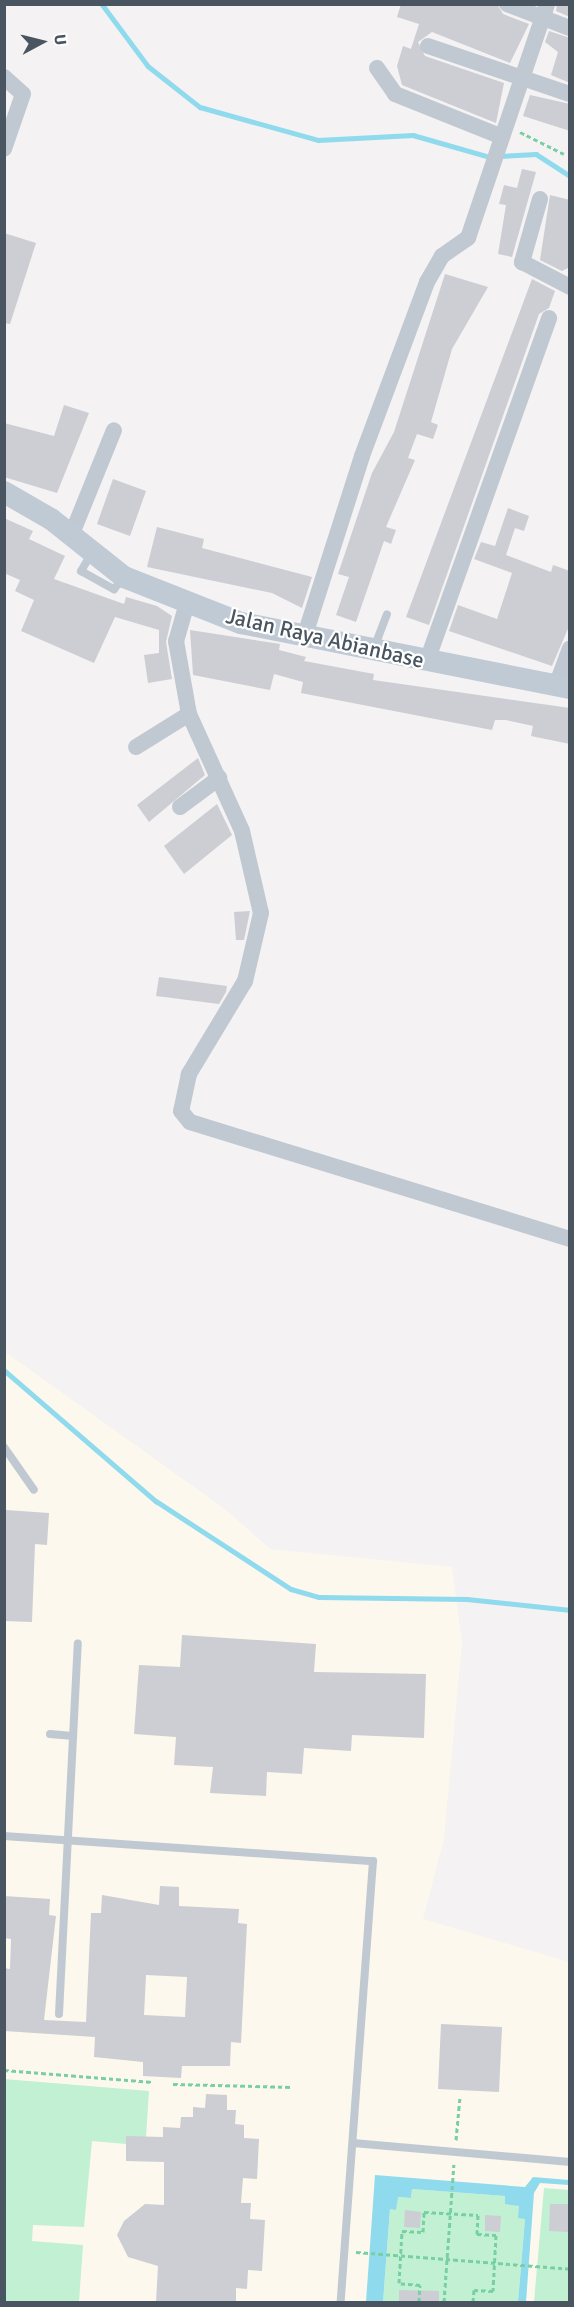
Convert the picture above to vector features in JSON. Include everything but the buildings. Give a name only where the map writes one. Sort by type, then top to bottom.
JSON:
[{"type":"main road","name":"Jalan Raya Abianbase","points":[[4,492],[71,536],[91,555],[124,577],[187,603],[304,638],[563,687]]},
{"type":"street","points":[[507,4],[544,11],[570,28]]},
{"type":"street","points":[[304,638],[362,456],[427,282],[442,256],[468,238],[544,11]]},
{"type":"street","points":[[428,46],[570,94]]},
{"type":"street","points":[[377,68],[395,94],[501,135]]},
{"type":"street","points":[[4,77],[23,94],[4,149]]},
{"type":"street","points":[[540,199],[522,262],[570,286]]},
{"type":"street","points":[[427,661],[549,318]]},
{"type":"street","points":[[71,536],[114,430]]},
{"type":"street","points":[[187,603],[176,641],[189,714],[242,831],[260,897],[260,933],[245,981],[189,1074],[181,1111],[190,1122],[570,1239]]},
{"type":"street","points":[[563,687],[570,648]]},
{"type":"street","points":[[136,747],[189,714]]},
{"type":"street","points":[[180,807],[219,777]]},
{"type":"lane","points":[[372,652],[387,615]]},
{"type":"lane","points":[[4,1447],[33,1490]]},
{"type":"lane","points":[[59,2014],[78,1642]]},
{"type":"lane","points":[[50,1734],[74,1736]]},
{"type":"lane","points":[[4,1836],[374,1861],[341,2302]]},
{"type":"lane","points":[[353,2143],[570,2162]]},
{"type":"path","points":[[501,135],[564,154]]},
{"type":"path","points":[[4,2070],[153,2082]]},
{"type":"path","points":[[174,2084],[291,2087]]},
{"type":"path","points":[[455,2151],[460,2097]]},
{"type":"path","points":[[444,2302],[453,2176]]},
{"type":"path","points":[[419,2302],[420,2285],[399,2283],[402,2231],[423,2232],[424,2212],[478,2215],[477,2234],[496,2235],[493,2291],[474,2290],[473,2302]]},
{"type":"path","points":[[371,2253],[570,2269]]},
{"type":"shaded area","points":[[4,1351],[225,1509],[270,1549],[452,1567],[462,1642],[444,1839],[423,1919],[569,1962],[569,2302],[5,2302]]},
{"type":"green space","points":[[4,2079],[149,2091],[146,2137],[126,2144],[92,2141],[84,2227],[33,2225],[32,2241],[83,2245],[79,2302],[5,2302]]},
{"type":"green space","points":[[544,2188],[569,2190],[569,2302],[534,2302]]},
{"type":"green space","points":[[412,2189],[506,2196],[519,2205],[525,2219],[518,2302],[383,2302],[390,2209],[397,2197],[411,2198]]},
{"type":"water","points":[[375,2175],[525,2187],[533,2177],[569,2180],[569,2185],[540,2183],[534,2193],[526,2302],[518,2302],[525,2219],[518,2218],[519,2206],[505,2204],[505,2196],[412,2189],[411,2198],[398,2197],[396,2210],[390,2209],[383,2302],[366,2302]]},
{"type":"waterway","points":[[102,4],[148,66],[200,107],[318,140],[413,135],[490,157]]},
{"type":"waterway","points":[[499,156],[536,154],[570,176]]},
{"type":"waterway","points":[[4,1370],[156,1501],[291,1589],[319,1597],[467,1599],[570,1610]]}]
